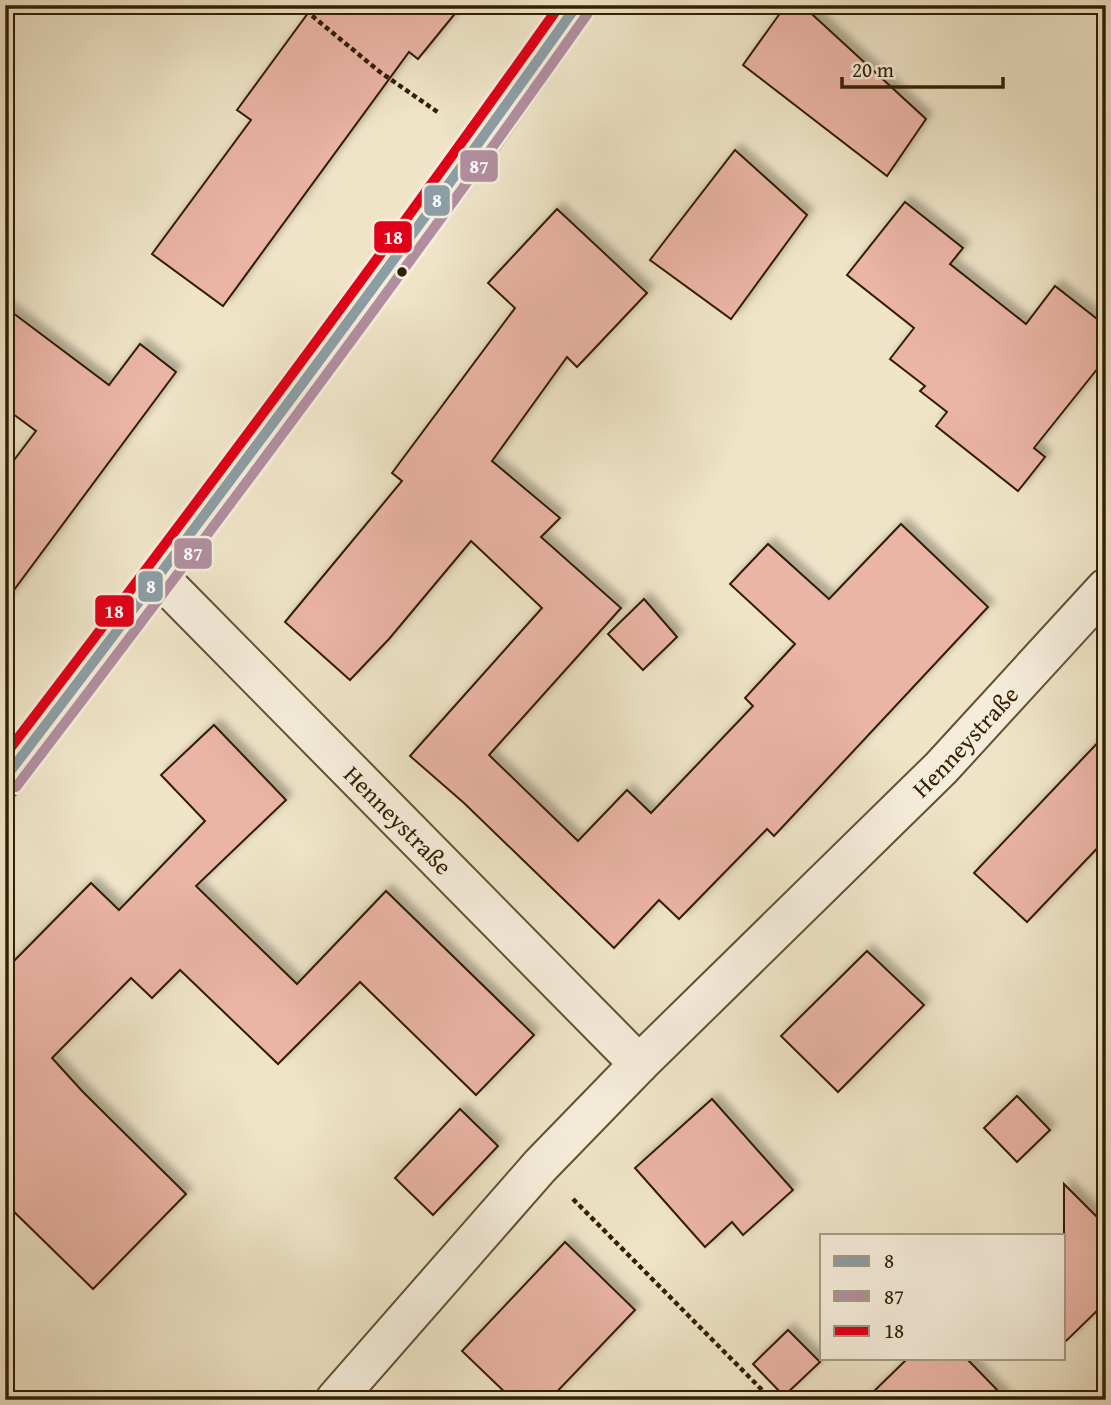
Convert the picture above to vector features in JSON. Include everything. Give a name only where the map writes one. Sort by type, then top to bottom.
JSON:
[{"type":"street","points":[[5,778],[159,577],[478,145],[577,5]]},
{"type":"street","name":"Henneystraße","points":[[159,577],[639,1065]]},
{"type":"street","name":"Henneystraße","points":[[335,1400],[540,1166],[941,768],[1106,589]]},
{"type":"path","points":[[299,5],[380,72],[439,113]]},
{"type":"path","points":[[540,1166],[772,1400]]},
{"type":"building","points":[[314,5],[462,5],[418,59],[409,52],[223,306],[152,254],[251,120],[237,110]]},
{"type":"building","points":[[786,5],[802,5],[926,119],[887,176],[743,65]]},
{"type":"building","points":[[735,150],[807,215],[731,319],[650,260]]},
{"type":"building","points":[[905,202],[963,248],[950,264],[1026,324],[1055,286],[1106,326],[1106,358],[1034,448],[1045,457],[1018,491],[936,426],[947,412],[920,391],[925,386],[890,359],[914,328],[847,275]]},
{"type":"building","points":[[557,209],[647,293],[577,367],[567,357],[492,461],[560,518],[541,537],[621,608],[489,755],[578,841],[627,790],[651,813],[753,706],[745,698],[795,644],[730,584],[768,544],[829,599],[901,524],[988,607],[774,836],[767,829],[679,919],[659,900],[614,948],[464,803],[410,756],[542,608],[471,541],[389,639],[350,680],[285,622],[402,481],[392,473],[515,308],[488,283]]},
{"type":"building","points":[[5,307],[109,385],[140,344],[176,372],[5,602],[5,472],[36,431],[5,408]]},
{"type":"building","points":[[644,599],[677,637],[643,670],[608,634]]},
{"type":"building","points":[[214,725],[286,800],[196,886],[297,984],[386,891],[534,1035],[476,1095],[360,982],[278,1064],[180,970],[152,998],[131,978],[52,1058],[186,1194],[93,1289],[5,1203],[5,970],[91,883],[119,910],[205,821],[161,775]]},
{"type":"building","points":[[1106,734],[1106,839],[1027,922],[974,873]]},
{"type":"building","points":[[867,951],[924,1005],[838,1092],[781,1036]]},
{"type":"building","points":[[1017,1096],[1050,1130],[1017,1162],[984,1128]]},
{"type":"building","points":[[712,1099],[793,1190],[743,1235],[732,1222],[705,1247],[635,1168]]},
{"type":"building","points":[[460,1109],[498,1146],[433,1215],[395,1178]]},
{"type":"building","points":[[1064,1184],[1106,1226],[1106,1302],[1066,1341],[1066,1234]]},
{"type":"building","points":[[565,1242],[635,1310],[549,1400],[513,1400],[462,1351]]},
{"type":"building","points":[[788,1330],[820,1362],[784,1396],[753,1364]]},
{"type":"building","points":[[906,1360],[968,1360],[1007,1400],[865,1400]]},
{"type":"transit line","name":"18","points":[[5,755],[286,383],[560,5]]},
{"type":"transit line","name":"8","points":[[5,778],[295,394],[577,5]]},
{"type":"transit line","name":"87","points":[[16,787],[306,403],[588,13]]}]
